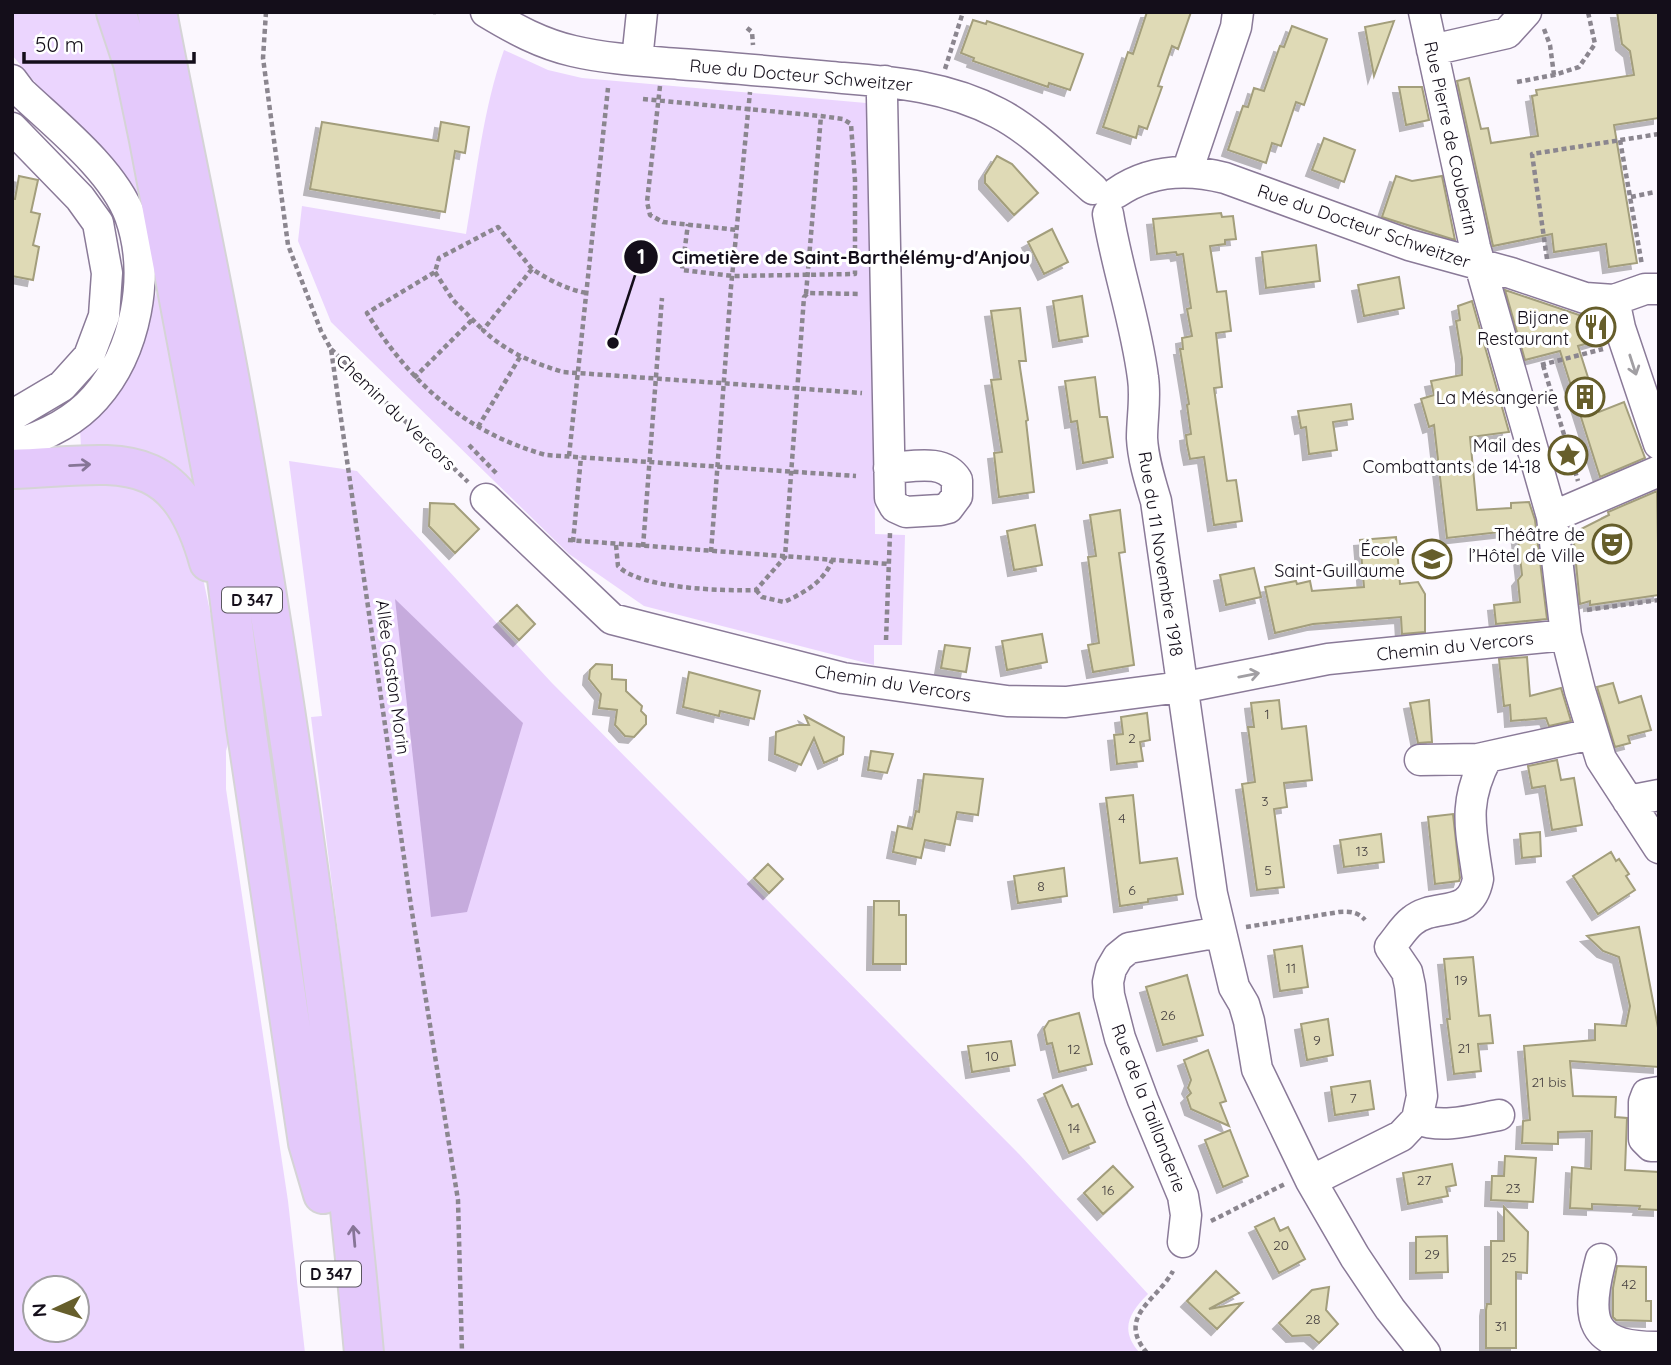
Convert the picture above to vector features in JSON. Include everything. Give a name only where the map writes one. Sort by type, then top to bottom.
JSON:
[{"type":"highway","points":[[116,12],[135,76],[217,501],[246,727],[308,1143],[323,1194]]},
{"type":"highway","name":"D 347","points":[[141,12],[216,384],[256,627],[292,887],[338,1353]]},
{"type":"highway","name":"D 347","points":[[157,12],[237,419],[311,874],[353,1229],[364,1353]]},
{"type":"highway","points":[[179,12],[234,278],[255,398],[293,654],[316,844],[311,874]]},
{"type":"highway","points":[[12,469],[103,464],[139,469],[162,480],[183,500],[197,525],[209,561],[232,682],[246,727]]},
{"type":"street","name":"Rue du Docteur Schweitzer","points":[[486,12],[513,29],[574,52],[637,60],[885,81],[939,90],[998,113],[1030,134],[1105,199],[1143,178],[1187,172],[1225,178],[1409,245],[1585,298],[1614,300]]},
{"type":"street","points":[[637,60],[642,12]]},
{"type":"street","points":[[1187,172],[1236,27],[1238,12]]},
{"type":"street","name":"Rue Pierre de Coubertin","points":[[1424,12],[1479,265],[1552,517],[1565,624],[1592,734],[1601,759],[1641,808],[1659,848]]},
{"type":"street","points":[[1432,50],[1507,33],[1532,17]]},
{"type":"street","points":[[12,80],[21,92],[104,172],[130,215],[140,257],[138,296],[130,334],[115,371],[93,399],[71,418],[37,439],[12,446]]},
{"type":"street","points":[[885,81],[882,97],[889,468]]},
{"type":"street","points":[[12,128],[80,198],[98,223],[107,273],[104,316],[89,356],[62,386],[13,415]]},
{"type":"street","name":"Rue du 11 Novembre 1918","points":[[1105,199],[1142,369],[1145,416],[1142,438],[1148,476],[1156,501],[1182,688]]},
{"type":"street","points":[[1659,289],[1645,289],[1614,300],[1625,343],[1659,444]]},
{"type":"street","points":[[1552,517],[1659,471]]},
{"type":"street","name":"Chemin du Vercors","points":[[497,492],[612,619],[843,678],[1007,701],[1066,702],[1182,688],[1328,659],[1565,624]]},
{"type":"street","points":[[1182,688],[1227,930],[1234,987],[1244,1004],[1249,1021],[1257,1069],[1309,1178],[1371,1282],[1425,1353]]},
{"type":"street","points":[[1420,760],[1487,757],[1542,741],[1592,734]]},
{"type":"street","points":[[1309,1178],[1401,1136],[1417,1119],[1422,1096],[1410,986],[1407,972],[1390,947],[1413,920],[1460,907],[1467,902],[1476,888],[1478,879],[1470,801],[1475,780],[1487,757]]},
{"type":"street","points":[[1641,808],[1659,795]]},
{"type":"street","name":"Rue de la Taillanderie","points":[[1183,1242],[1186,1215],[1183,1196],[1143,1100],[1121,1038],[1108,982],[1118,957],[1129,948],[1227,930]]},
{"type":"street","points":[[1656,1146],[1651,1146],[1644,1139],[1644,1102],[1647,1094],[1659,1092]]},
{"type":"street","points":[[1417,1119],[1428,1124],[1443,1125],[1499,1115]]},
{"type":"street","points":[[1601,1259],[1592,1290],[1595,1322],[1611,1340],[1633,1348],[1659,1347]]},
{"type":"path","name":"Allée Gaston Morin","points":[[265,12],[263,58],[288,245],[321,331],[331,349],[411,906],[458,1200],[462,1353]]},
{"type":"path","points":[[939,90],[963,12]]},
{"type":"path","points":[[1517,82],[1579,68],[1595,44],[1588,12]]},
{"type":"path","points":[[1532,17],[1547,34],[1554,75]]},
{"type":"path","points":[[747,27],[752,32],[753,55]]},
{"type":"path","points":[[660,85],[648,209],[650,215],[663,222],[738,230]]},
{"type":"path","points":[[710,552],[751,87]]},
{"type":"path","points":[[569,456],[608,88]]},
{"type":"path","points":[[643,99],[821,116],[851,124],[857,269],[852,276],[733,276],[682,270],[688,224]]},
{"type":"path","points":[[755,590],[785,557],[804,297],[821,116]]},
{"type":"path","points":[[1548,267],[1532,154],[1659,134]]},
{"type":"path","points":[[1620,140],[1641,253]]},
{"type":"path","points":[[1631,197],[1655,192]]},
{"type":"path","points":[[586,293],[549,280],[532,269],[499,227],[439,258],[435,272],[367,313],[397,358],[435,397],[478,427],[522,448],[569,456],[856,476]]},
{"type":"path","points":[[483,330],[532,269]]},
{"type":"path","points":[[435,272],[453,300],[495,342],[520,357],[563,372],[865,393]]},
{"type":"path","points":[[806,294],[866,294]]},
{"type":"path","points":[[643,547],[662,298]]},
{"type":"path","points":[[414,378],[472,320]]},
{"type":"path","points":[[1509,374],[1625,343]]},
{"type":"path","name":"Chemin du Vercors","points":[[331,349],[497,492]]},
{"type":"path","points":[[478,427],[520,357]]},
{"type":"path","points":[[1543,365],[1585,503]]},
{"type":"path","points":[[469,445],[497,492]]},
{"type":"path","points":[[573,542],[581,457]]},
{"type":"path","points":[[886,640],[890,525]]},
{"type":"path","points":[[564,539],[573,542],[888,564]]},
{"type":"path","points":[[616,545],[618,566],[643,581],[714,590],[755,590],[762,597],[783,602],[822,579],[828,573],[832,560]]},
{"type":"path","points":[[1565,624],[1659,600]]},
{"type":"path","points":[[1227,930],[1349,911],[1365,920]]},
{"type":"path","points":[[1211,1221],[1309,1178]]},
{"type":"path","points":[[1147,1353],[1136,1338],[1135,1323],[1138,1315],[1167,1282],[1173,1271]]},
{"type":"shaded area","points":[[12,12],[107,12],[149,203],[138,204],[12,55]]},
{"type":"shaded area","points":[[504,50],[548,70],[582,78],[866,103],[874,365],[875,534],[905,535],[902,645],[874,645],[874,665],[644,606],[569,554],[331,322],[298,241],[302,206],[466,234],[486,118]]},
{"type":"shaded area","points":[[158,289],[202,503],[81,447],[80,429],[118,386],[134,363],[148,330]]},
{"type":"shaded area","points":[[289,461],[357,471],[551,682],[1019,1154],[1148,1294],[1132,1315],[1128,1329],[1140,1353],[380,1353],[357,1085],[311,717],[322,716]]},
{"type":"shaded area","points":[[91,474],[165,497],[201,569],[217,644],[230,736],[226,751],[226,789],[288,1201],[305,1353],[12,1353],[12,481]]},
{"type":"shaded area","points":[[395,599],[523,723],[467,912],[431,917]]},
{"type":"building","points":[[1147,12],[1191,12],[1178,49],[1172,46],[1158,86],[1162,87],[1147,129],[1139,126],[1136,138],[1103,127],[1128,52],[1133,54]]},
{"type":"building","points":[[1617,12],[1659,12],[1659,118],[1614,125],[1637,263],[1609,267],[1606,244],[1554,252],[1552,234],[1493,246],[1457,81],[1469,78],[1481,129],[1488,128],[1491,143],[1538,136],[1532,96],[1537,95],[1536,90],[1634,75],[1630,51],[1622,44]]},
{"type":"building","points":[[973,20],[986,24],[987,21],[1083,54],[1070,90],[1049,83],[1048,87],[973,61],[974,58],[961,53]]},
{"type":"building","points":[[1394,21],[1374,76],[1365,27]]},
{"type":"building","points":[[1292,26],[1327,39],[1304,105],[1296,102],[1281,146],[1272,143],[1266,163],[1228,150],[1243,106],[1248,107],[1254,88],[1264,91],[1280,46],[1284,47]]},
{"type":"building","points":[[1399,87],[1422,87],[1429,120],[1406,125]]},
{"type":"building","points":[[322,122],[438,141],[441,122],[469,127],[465,153],[455,151],[445,212],[310,189]]},
{"type":"building","points":[[1324,138],[1355,150],[1344,182],[1312,170]]},
{"type":"building","points":[[997,156],[1012,164],[1038,193],[1014,215],[985,183],[985,175]]},
{"type":"building","points":[[19,176],[38,180],[31,212],[40,214],[33,245],[39,247],[33,280],[12,276],[12,199],[15,199]]},
{"type":"building","points":[[1396,176],[1412,181],[1442,176],[1455,240],[1382,217]]},
{"type":"building","points":[[1221,213],[1222,217],[1233,216],[1236,239],[1210,246],[1217,292],[1226,291],[1231,331],[1216,333],[1222,387],[1214,388],[1227,481],[1236,480],[1242,521],[1214,525],[1204,457],[1190,459],[1187,444],[1186,435],[1191,434],[1189,404],[1180,349],[1183,349],[1182,338],[1192,336],[1183,254],[1157,254],[1153,219]]},
{"type":"building","points":[[1052,229],[1068,262],[1044,274],[1028,242]]},
{"type":"building","points":[[1316,245],[1320,281],[1266,288],[1262,252]]},
{"type":"building","points":[[1399,277],[1404,308],[1364,316],[1358,285]]},
{"type":"building","points":[[1505,290],[1579,315],[1594,316],[1602,339],[1578,346],[1599,412],[1624,402],[1645,458],[1600,477],[1560,351],[1525,360]]},
{"type":"building","points":[[1082,296],[1088,336],[1059,341],[1053,301]]},
{"type":"building","points":[[1472,301],[1509,432],[1470,437],[1477,510],[1511,508],[1511,503],[1529,502],[1535,520],[1547,619],[1496,624],[1494,605],[1520,602],[1518,580],[1522,575],[1517,530],[1447,538],[1434,425],[1429,427],[1421,399],[1434,395],[1431,381],[1462,375],[1456,321],[1460,320],[1458,306]]},
{"type":"building","points":[[1020,308],[1026,361],[1019,361],[1028,420],[1034,492],[999,497],[994,453],[1002,452],[991,380],[1001,379],[991,311]]},
{"type":"building","points":[[1095,377],[1100,417],[1107,417],[1113,457],[1083,463],[1077,421],[1071,422],[1065,381]]},
{"type":"building","points":[[1351,404],[1353,419],[1333,422],[1337,450],[1309,454],[1306,427],[1301,428],[1298,411]]},
{"type":"building","points":[[1657,491],[1659,595],[1590,605],[1590,601],[1580,604],[1573,533],[1609,515],[1608,512]]},
{"type":"building","points":[[430,503],[454,504],[479,529],[455,553],[429,526]]},
{"type":"building","points":[[1120,510],[1125,552],[1119,553],[1134,665],[1093,672],[1088,645],[1099,643],[1088,557],[1096,556],[1090,515]]},
{"type":"building","points":[[1035,525],[1042,565],[1014,570],[1007,531]]},
{"type":"building","points":[[1396,537],[1400,584],[1418,582],[1425,594],[1425,632],[1402,634],[1401,617],[1313,624],[1275,633],[1265,587],[1310,581],[1312,591],[1364,587],[1360,540]]},
{"type":"building","points":[[1254,568],[1261,597],[1226,605],[1220,575]]},
{"type":"building","points":[[517,605],[535,624],[519,640],[500,621]]},
{"type":"building","points":[[1042,634],[1047,662],[1007,670],[1002,641]]},
{"type":"building","points":[[945,645],[970,648],[966,672],[941,668]]},
{"type":"building","points":[[1527,657],[1530,696],[1561,688],[1571,721],[1549,726],[1546,718],[1511,721],[1510,705],[1504,706],[1499,659]]},
{"type":"building","points":[[596,664],[612,665],[612,679],[626,680],[626,691],[642,706],[646,724],[634,737],[625,736],[615,725],[617,710],[599,708],[601,694],[589,679],[590,670]]},
{"type":"building","points":[[689,672],[760,691],[754,719],[720,711],[719,716],[683,707]]},
{"type":"building","points":[[1613,683],[1619,703],[1641,696],[1651,730],[1628,736],[1630,743],[1615,747],[1597,687]]},
{"type":"building","points":[[1279,700],[1282,729],[1306,726],[1312,780],[1284,783],[1287,807],[1274,809],[1284,887],[1257,890],[1242,784],[1255,782],[1248,727],[1254,727],[1251,703]]},
{"type":"building","points":[[1429,700],[1432,742],[1418,743],[1410,703]]},
{"type":"building","points":[[1147,713],[1150,740],[1140,742],[1143,761],[1117,764],[1114,735],[1123,734],[1121,717]]},
{"type":"building","points":[[805,716],[844,737],[843,754],[824,763],[814,738],[801,765],[775,754],[776,732],[797,725],[809,725]]},
{"type":"building","points":[[871,751],[893,754],[887,773],[868,770]]},
{"type":"building","points":[[1557,760],[1561,780],[1574,778],[1582,825],[1552,830],[1545,786],[1532,788],[1528,766]]},
{"type":"building","points":[[924,774],[983,779],[978,815],[957,812],[950,845],[925,840],[921,858],[893,852],[898,826],[912,829],[916,811],[919,812]]},
{"type":"building","points":[[1133,795],[1140,863],[1177,858],[1183,894],[1120,906],[1106,798]]},
{"type":"building","points":[[1453,814],[1460,878],[1459,881],[1435,884],[1428,817]]},
{"type":"building","points":[[1540,832],[1541,856],[1522,858],[1520,834]]},
{"type":"building","points":[[1381,834],[1384,862],[1344,867],[1340,840]]},
{"type":"building","points":[[1611,852],[1629,874],[1626,876],[1635,890],[1598,914],[1573,876]]},
{"type":"building","points":[[768,864],[783,879],[769,893],[754,878]]},
{"type":"building","points":[[1064,868],[1067,896],[1018,903],[1014,876]]},
{"type":"building","points":[[874,901],[899,901],[899,915],[906,915],[906,964],[873,964]]},
{"type":"building","points":[[1639,927],[1659,1033],[1659,1067],[1570,1061],[1573,1096],[1616,1097],[1615,1117],[1627,1118],[1625,1170],[1659,1172],[1659,1210],[1639,1209],[1640,1206],[1592,1204],[1592,1209],[1570,1208],[1572,1167],[1591,1169],[1592,1131],[1558,1132],[1558,1144],[1522,1143],[1523,1121],[1530,1120],[1524,1046],[1595,1040],[1595,1024],[1626,1026],[1630,1006],[1619,957],[1603,951],[1587,936]]},
{"type":"building","points":[[1302,946],[1308,987],[1280,991],[1274,950]]},
{"type":"building","points":[[1473,957],[1479,1016],[1490,1015],[1493,1043],[1478,1044],[1481,1071],[1454,1074],[1447,1019],[1450,1019],[1444,959]]},
{"type":"building","points":[[1187,975],[1203,1035],[1163,1045],[1146,987]]},
{"type":"building","points":[[1079,1013],[1092,1064],[1059,1072],[1052,1043],[1047,1044],[1044,1029],[1049,1021]]},
{"type":"building","points":[[1328,1019],[1333,1055],[1307,1060],[1301,1024]]},
{"type":"building","points":[[1011,1041],[1015,1065],[972,1072],[968,1046]]},
{"type":"building","points":[[1208,1050],[1226,1101],[1220,1103],[1229,1126],[1191,1109],[1187,1097],[1191,1093],[1188,1088],[1191,1080],[1184,1060]]},
{"type":"building","points":[[1370,1081],[1374,1109],[1335,1115],[1331,1087]]},
{"type":"building","points":[[1062,1085],[1072,1107],[1078,1104],[1095,1142],[1069,1153],[1044,1094]]},
{"type":"building","points":[[1230,1130],[1248,1176],[1223,1187],[1205,1140]]},
{"type":"building","points":[[1505,1156],[1536,1158],[1533,1202],[1491,1200],[1492,1176],[1504,1176]]},
{"type":"building","points":[[1452,1164],[1456,1185],[1446,1187],[1448,1196],[1408,1204],[1403,1173]]},
{"type":"building","points":[[1113,1166],[1133,1187],[1103,1214],[1084,1193]]},
{"type":"building","points":[[1504,1207],[1528,1232],[1527,1273],[1516,1272],[1516,1348],[1486,1348],[1486,1310],[1487,1304],[1491,1304],[1491,1241],[1504,1241]]},
{"type":"building","points":[[1274,1218],[1280,1231],[1288,1227],[1305,1259],[1279,1273],[1255,1227]]},
{"type":"building","points":[[1447,1236],[1448,1272],[1416,1273],[1416,1237]]},
{"type":"building","points":[[1617,1266],[1646,1267],[1646,1301],[1651,1301],[1651,1321],[1616,1320],[1613,1317],[1613,1288]]},
{"type":"building","points":[[1216,1271],[1239,1293],[1209,1309],[1242,1303],[1217,1329],[1187,1301]]},
{"type":"building","points":[[1329,1287],[1326,1310],[1338,1324],[1319,1343],[1310,1335],[1292,1336],[1279,1323],[1312,1290]]},
{"type":"place","name":"Bijane Restaurant","points":[[1596,327]]},
{"type":"place","name":"Cimetière de Saint-Barthélémy-d'Anjou","points":[[613,343]]},
{"type":"place","name":"La Mésangerie","points":[[1585,397]]},
{"type":"place","name":"Mail des Combattants de 14-18","points":[[1568,455]]},
{"type":"place","name":"Théâtre de l’Hôtel de Ville","points":[[1612,544]]},
{"type":"place","name":"École Saint-Guillaume","points":[[1432,559]]}]
